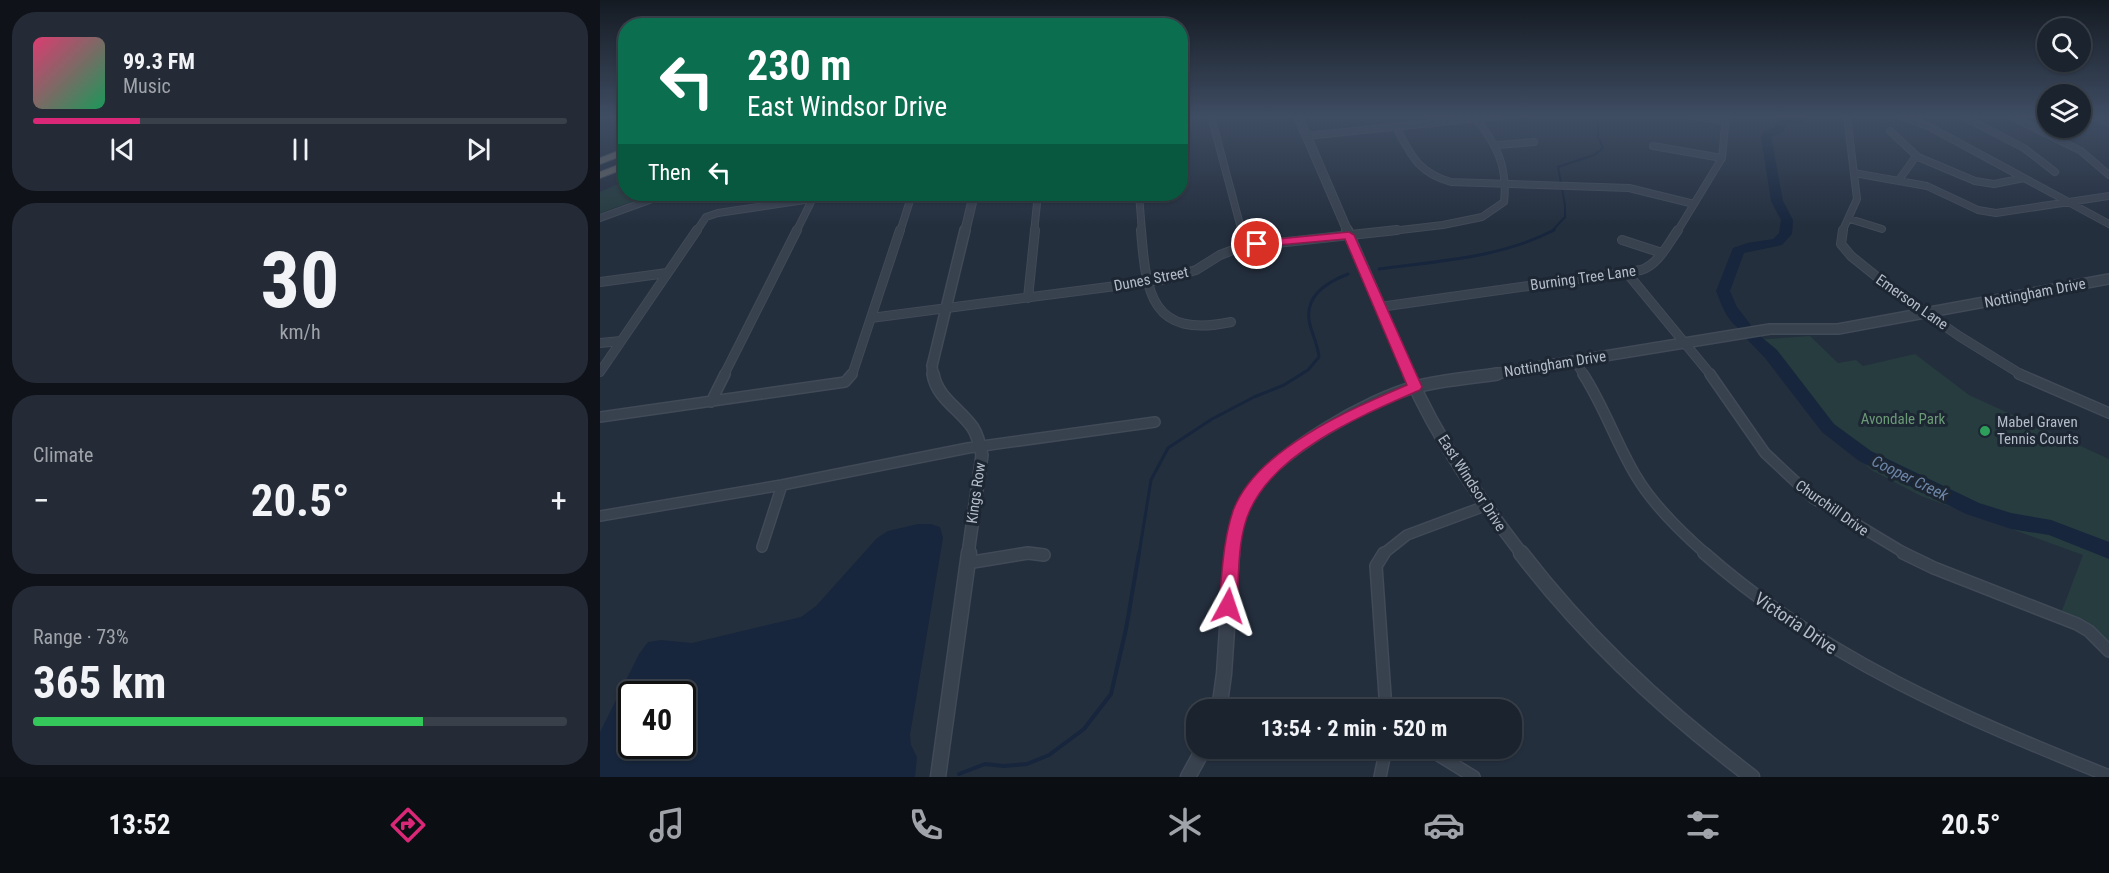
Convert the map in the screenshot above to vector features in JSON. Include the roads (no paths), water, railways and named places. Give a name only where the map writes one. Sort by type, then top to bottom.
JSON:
[{"type":"highway","points":[[600,161],[618,154]]},
{"type":"highway","points":[[600,175],[618,168]]},
{"type":"street","points":[[1221,152],[1242,232],[1240,247]]},
{"type":"street","name":"East Windsor Drive","points":[[1313,152],[1415,387],[1440,435],[1485,507],[1574,618],[1632,678],[1696,735],[1752,777]]},
{"type":"street","points":[[1411,152],[1426,174],[1450,182],[1629,188],[1694,204]]},
{"type":"street","points":[[1500,152],[1507,184]]},
{"type":"street","points":[[1686,152],[1722,158]]},
{"type":"street","name":"Burning Tree Lane","points":[[1380,307],[1627,273],[1650,267],[1712,181],[1723,152]]},
{"type":"street","name":"Emerson Lane","points":[[1851,152],[1857,199],[1850,219],[1840,235],[1841,243],[1848,255],[1927,313],[2008,368],[2109,413]]},
{"type":"street","points":[[1912,152],[1918,158],[1987,183],[2024,178]]},
{"type":"street","points":[[1976,152],[2109,224]]},
{"type":"street","points":[[2030,152],[2055,172]]},
{"type":"street","points":[[2082,152],[2109,175]]},
{"type":"street","points":[[1899,180],[1914,159],[1918,158]]},
{"type":"street","points":[[1854,173],[1899,180],[1935,189],[1985,212],[2003,213],[2109,196]]},
{"type":"street","name":"Dunes Street","points":[[871,318],[1147,282],[1196,270],[1220,255],[1240,247],[1443,225],[1482,217],[1504,202],[1507,184]]},
{"type":"street","points":[[600,218],[647,201]]},
{"type":"street","points":[[600,372],[700,224],[709,215],[795,201]]},
{"type":"street","points":[[711,402],[812,201]]},
{"type":"street","points":[[600,417],[845,382],[852,375],[910,201]]},
{"type":"street","name":"Kings Row","points":[[938,777],[981,465],[981,447],[972,424],[944,399],[936,388],[933,360],[948,308],[972,201]]},
{"type":"street","points":[[1028,298],[1037,201]]},
{"type":"street","points":[[1140,201],[1147,282],[1152,300],[1160,310],[1177,320],[1197,325],[1220,325],[1231,322]]},
{"type":"street","points":[[1850,219],[1882,229]]},
{"type":"street","points":[[1622,240],[1662,253]]},
{"type":"street","points":[[600,282],[667,273]]},
{"type":"street","name":"Churchill Drive","points":[[1627,273],[1718,383],[1765,453],[1813,498],[1886,544],[1934,568],[2077,624],[2089,631],[2109,651]]},
{"type":"street","name":"Nottingham Drive","points":[[1220,699],[1234,535],[1242,509],[1249,495],[1271,468],[1292,451],[1361,410],[1415,387],[1770,329],[1838,329],[2109,279]]},
{"type":"street","points":[[600,343],[621,340]]},
{"type":"street","name":"Victoria Drive","points":[[1575,361],[1602,405],[1615,436],[1645,490],[1676,524],[1735,580],[1813,636],[1903,688],[2109,776]]},
{"type":"street","points":[[600,516],[782,485],[981,447],[1155,422]]},
{"type":"street","points":[[762,547],[782,485]]},
{"type":"street","points":[[1385,699],[1376,566],[1379,557],[1391,544],[1443,519],[1485,507]]},
{"type":"street","points":[[967,563],[1028,554],[1044,555]]},
{"type":"street","points":[[1188,777],[1198,759]]},
{"type":"street","points":[[1380,777],[1384,759]]},
{"type":"street","points":[[1445,759],[1474,777]]},
{"type":"water","points":[[918,524],[931,524],[940,527],[943,538],[910,735],[911,745],[917,757],[915,777],[600,777],[600,732],[618,696],[618,759],[696,759],[696,681],[626,681],[648,642],[661,640],[692,643],[801,617],[816,606],[877,538],[888,531]]},
{"type":"waterway","points":[[1552,231],[1565,217],[1558,167],[1598,152]]},
{"type":"waterway","name":"Cooper Creek","points":[[1743,325],[1730,308],[1723,291],[1738,251],[1747,247],[1777,242],[1785,234],[1787,220],[1777,201],[1769,152]]},
{"type":"waterway","points":[[1379,269],[1491,253],[1552,231]]},
{"type":"waterway","points":[[1139,554],[1151,480],[1168,448],[1212,419],[1254,397],[1284,385],[1308,370],[1319,357],[1310,325],[1310,306],[1318,292],[1331,282],[1348,274]]},
{"type":"waterway","name":"Cooper Creek","points":[[1754,338],[1771,354],[1828,428],[1865,456],[1973,509],[2011,521],[2051,528],[2109,551]]},
{"type":"waterway","points":[[959,774],[985,764],[1004,766],[1027,764],[1049,755],[1084,729],[1111,694],[1126,629],[1139,553]]},
{"type":"place","name":"Mabel Graven Tennis Courts","points":[[1985,431]]},
{"type":"park label","name":"Avondale Park","points":[[1903,419]]}]
